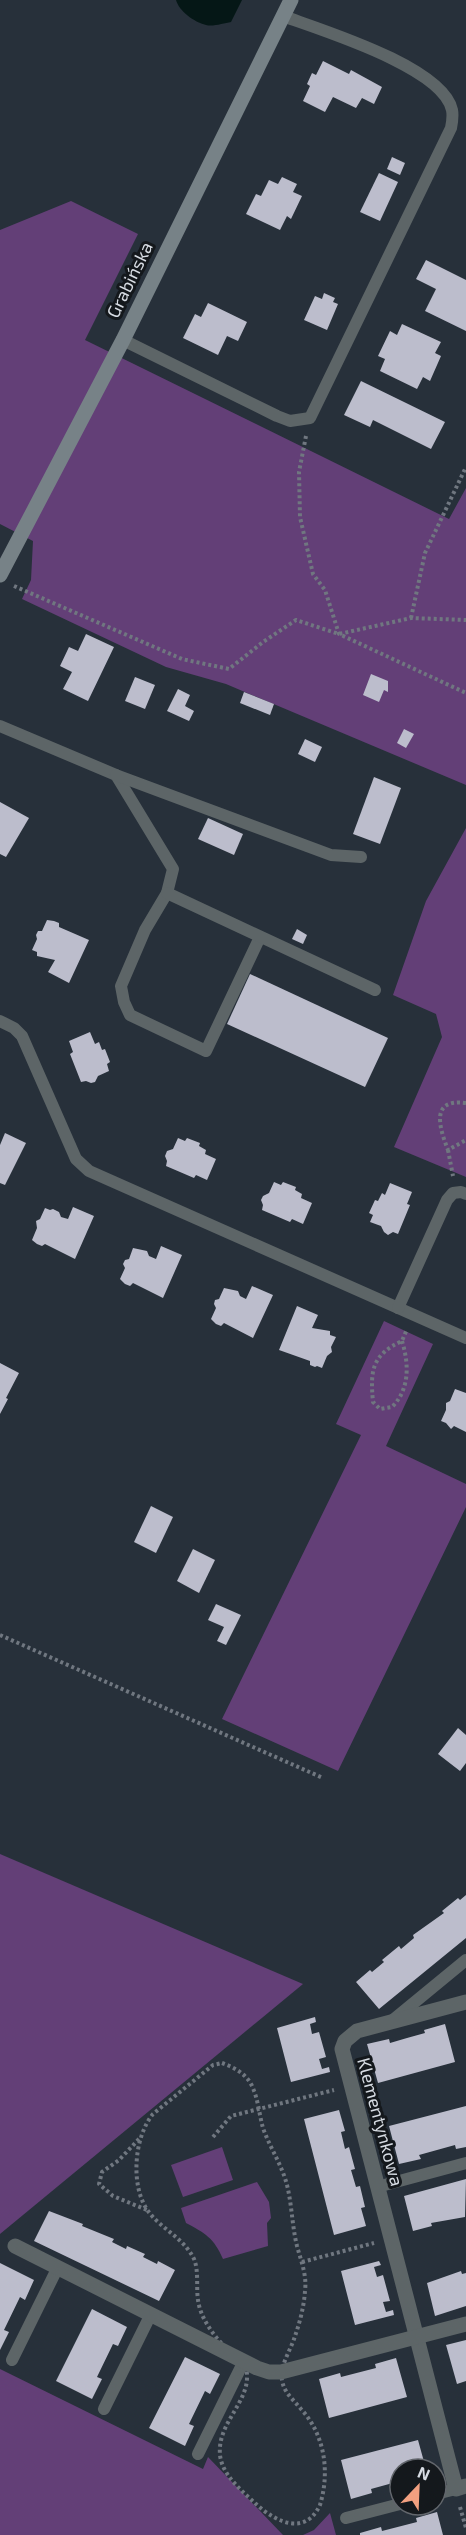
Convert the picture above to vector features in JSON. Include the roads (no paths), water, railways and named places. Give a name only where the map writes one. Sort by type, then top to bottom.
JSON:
[{"type":"street","name":"Grabińska","points":[[3,579],[291,0]]},
{"type":"street","name":"Klementynkowa","points":[[461,2487],[416,2337],[342,2056],[345,2041],[357,2031],[466,2002]]},
{"type":"street","points":[[15,2246],[269,2372],[282,2372],[466,2324]]},
{"type":"lane","points":[[123,340],[277,416],[290,421],[310,418],[451,128],[452,110],[446,98],[417,72],[380,52],[283,16]]},
{"type":"lane","points":[[0,726],[117,775],[331,855],[361,856]]},
{"type":"lane","points":[[117,775],[173,869],[167,893],[144,930],[121,986],[124,1002],[130,1015],[206,1051],[260,938]]},
{"type":"lane","points":[[167,893],[375,990]]},
{"type":"lane","points":[[0,1021],[14,1028],[22,1036],[76,1158],[89,1171],[466,1338]]},
{"type":"lane","points":[[398,1308],[447,1200],[460,1194]]},
{"type":"lane","points":[[390,2022],[466,1960]]},
{"type":"lane","points":[[377,2187],[466,2163]]},
{"type":"lane","points":[[12,2360],[58,2267]]},
{"type":"lane","points":[[104,2409],[151,2314]]},
{"type":"lane","points":[[198,2454],[244,2361]]},
{"type":"lane","points":[[346,2518],[388,2507]]}]
